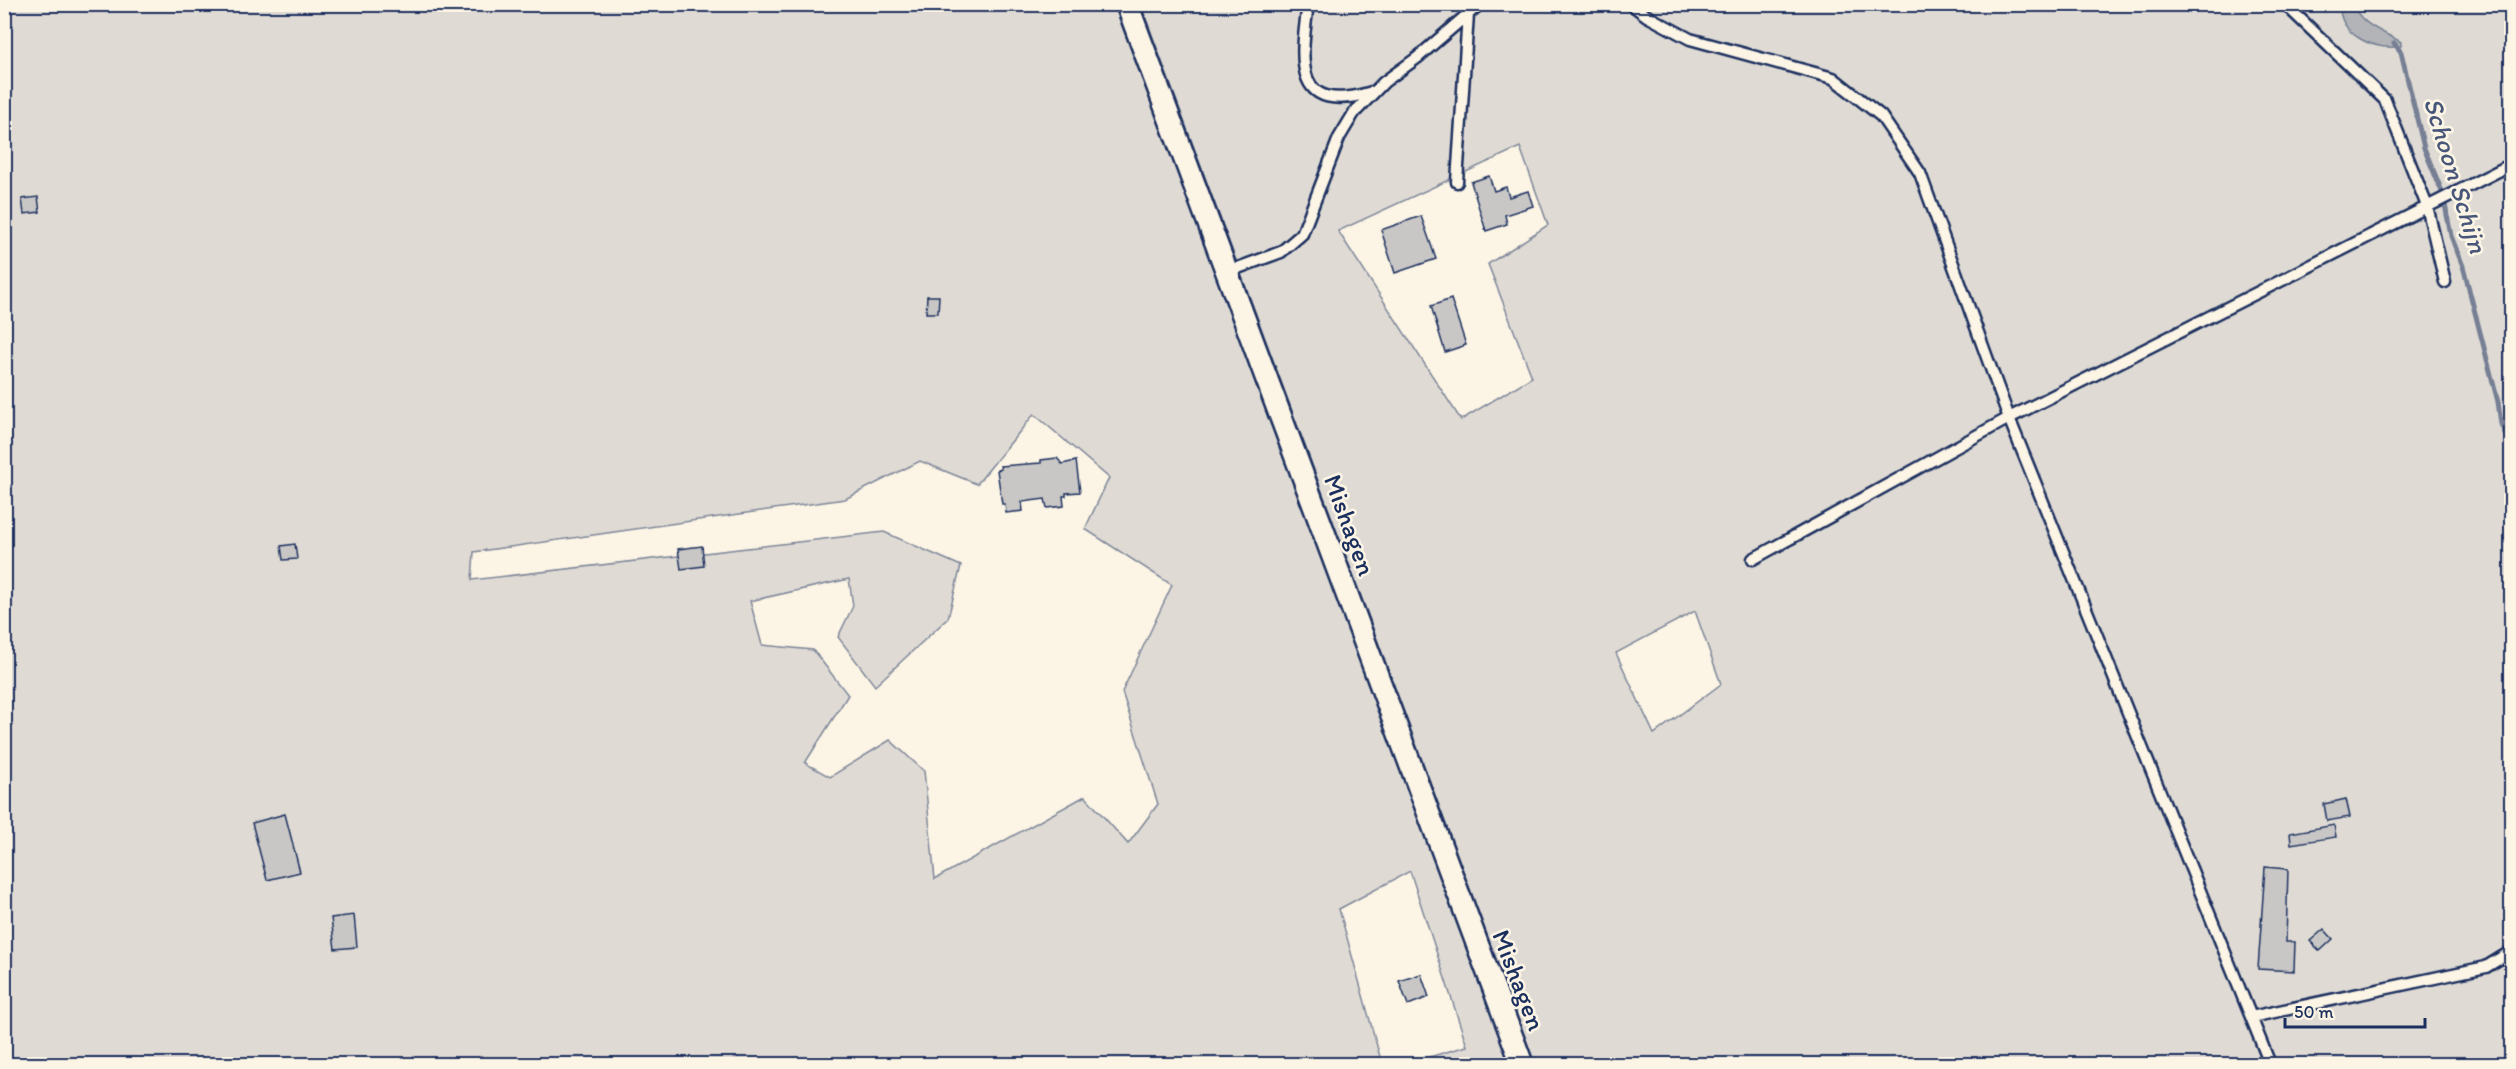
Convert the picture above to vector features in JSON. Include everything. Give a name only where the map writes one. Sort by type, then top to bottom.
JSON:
[{"type":"street","name":"Mishagen","points":[[1126,4],[1522,1065]]},
{"type":"lane","points":[[1308,4],[1303,41],[1307,80],[1318,93],[1334,99],[1349,99],[1373,92]]},
{"type":"lane","points":[[1227,272],[1281,252],[1302,234],[1339,138],[1354,113],[1373,92],[1480,4]]},
{"type":"lane","points":[[1631,4],[1647,16],[1690,39],[1833,78],[1881,116],[1920,173],[2009,418],[2270,1065]]},
{"type":"lane","points":[[2289,4],[2290,9],[2385,100],[2427,206],[2445,282]]},
{"type":"lane","points":[[1457,182],[1468,14]]},
{"type":"lane","points":[[1753,559],[2009,418],[2511,164]]},
{"type":"lane","points":[[2251,1017],[2486,967],[2511,951]]},
{"type":"shaded area","points":[[2340,4],[2353,5],[2361,18],[2401,42],[2401,46],[2380,46],[2369,43],[2351,32],[2341,15]]},
{"type":"shaded area","points":[[5,5],[1114,5],[1513,1064],[1405,1064],[1467,1046],[1410,871],[1339,909],[1382,1064],[5,1064]],"holes":[[[1034,414],[1109,478],[1085,529],[1172,585],[1122,692],[1158,804],[1128,844],[1085,796],[935,879],[924,771],[890,740],[830,777],[805,763],[848,695],[813,650],[762,645],[750,601],[849,579],[853,606],[838,637],[875,686],[948,618],[961,566],[884,532],[472,580],[474,552],[845,499],[920,461],[977,484]]]},
{"type":"shaded area","points":[[1141,5],[2511,5],[2511,1064],[1535,1064]],"holes":[[[1520,147],[1548,225],[1488,264],[1532,377],[1461,420],[1338,231]],[[1695,611],[1721,684],[1654,734],[1616,653]]]},
{"type":"building","points":[[1489,176],[1494,191],[1506,187],[1509,197],[1528,191],[1533,206],[1505,215],[1507,224],[1486,231],[1471,182]]},
{"type":"building","points":[[38,197],[40,212],[24,214],[22,199]]},
{"type":"building","points":[[1421,216],[1436,259],[1395,273],[1381,230]]},
{"type":"building","points":[[927,296],[939,296],[938,313],[926,313]]},
{"type":"building","points":[[1451,299],[1466,345],[1445,352],[1431,306]]},
{"type":"building","points":[[1057,458],[1062,464],[1076,461],[1080,492],[1066,493],[1066,496],[1063,496],[1064,506],[1047,508],[1045,499],[1022,502],[1023,511],[1006,513],[1005,504],[1002,504],[997,470],[1001,469],[1000,466],[1041,463],[1041,460]]},
{"type":"building","points":[[295,544],[297,559],[283,560],[281,546]]},
{"type":"building","points":[[702,546],[704,566],[681,569],[678,549]]},
{"type":"building","points":[[2346,799],[2350,817],[2327,821],[2324,804]]},
{"type":"building","points":[[285,814],[300,872],[267,880],[252,823]]},
{"type":"building","points":[[2334,825],[2336,837],[2291,844],[2290,833]]},
{"type":"building","points":[[2265,867],[2288,869],[2286,942],[2295,942],[2294,971],[2258,969]]},
{"type":"building","points":[[354,915],[357,947],[335,949],[331,918]]},
{"type":"building","points":[[2324,929],[2333,939],[2320,951],[2310,941]]},
{"type":"building","points":[[1421,974],[1429,997],[1408,1005],[1399,981]]},
{"type":"waterway","name":"Schoon Schijn","points":[[2394,43],[2401,52],[2424,148],[2443,194],[2451,236],[2463,266],[2498,402],[2501,424],[2512,450]]}]
